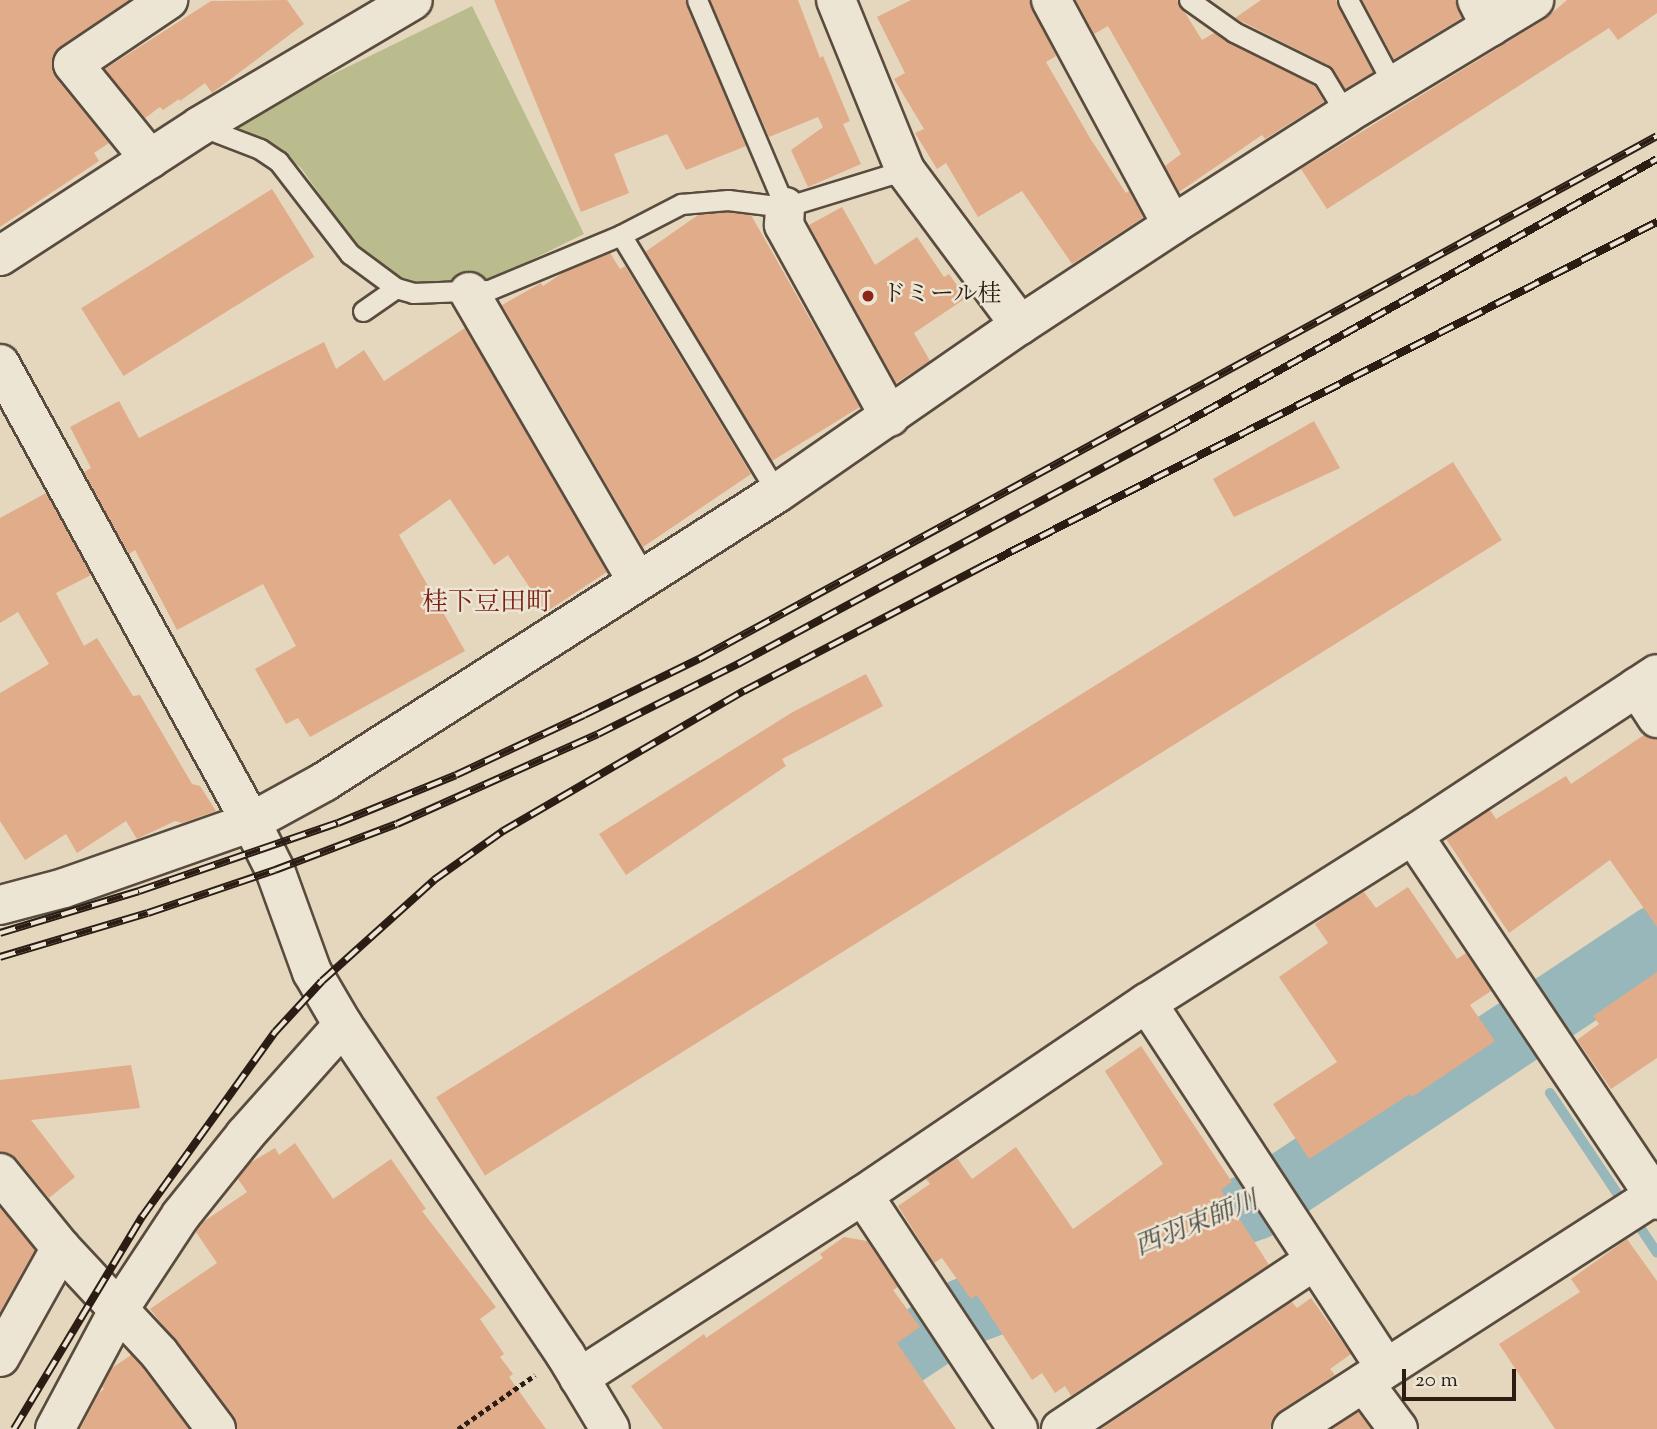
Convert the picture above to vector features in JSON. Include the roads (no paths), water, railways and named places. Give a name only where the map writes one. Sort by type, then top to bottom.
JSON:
[{"type":"street","points":[[150,159],[74,64],[168,0]]},
{"type":"street","points":[[0,256],[200,126],[413,0]]},
{"type":"street","points":[[836,0],[905,170],[1020,325]]},
{"type":"street","points":[[1051,0],[1172,225]]},
{"type":"street","points":[[0,905],[64,888],[251,822],[324,782],[777,493],[1020,325],[1172,225],[1394,86],[1484,13],[1534,0]]},
{"type":"street","points":[[785,207],[784,225],[890,417]]},
{"type":"street","points":[[469,292],[637,581]]},
{"type":"street","points":[[0,364],[251,822],[275,870],[312,972],[343,1026],[572,1366],[610,1429]]},
{"type":"street","points":[[572,1366],[863,1195],[1147,1003],[1413,835],[1650,693]]},
{"type":"street","points":[[1292,1429],[1656,1197],[1413,835]]},
{"type":"street","points":[[1147,1003],[1314,1261],[1375,1376],[1398,1429]]},
{"type":"street","points":[[55,1429],[119,1309],[189,1205],[245,1135],[343,1026]]},
{"type":"street","points":[[0,1173],[61,1248],[159,1353],[216,1429]]},
{"type":"street","points":[[863,1195],[1018,1429]]},
{"type":"street","points":[[0,1357],[61,1248]]},
{"type":"street","points":[[1061,1429],[1314,1261]]},
{"type":"lane","points":[[697,0],[785,207]]},
{"type":"lane","points":[[1189,0],[1234,32],[1322,76],[1346,114]]},
{"type":"lane","points":[[1348,0],[1394,86]]},
{"type":"lane","points":[[200,126],[260,149],[278,161],[349,254],[396,288],[413,293],[489,290],[621,234],[681,204],[728,200],[785,207],[905,170]]},
{"type":"lane","points":[[621,234],[777,493]]},
{"type":"lane","points":[[363,311],[396,288]]},
{"type":"waterway","name":"西羽束師川","points":[[788,1429],[965,1312],[1255,1206],[1657,939]]},
{"type":"waterway","points":[[1550,1093],[1657,1253]]},
{"type":"railway","points":[[0,933],[139,891],[338,823],[456,775],[584,715],[699,659],[1657,136]]},
{"type":"railway","points":[[0,957],[148,913],[275,870],[397,824],[598,734],[738,664],[1176,428],[1657,159]]},
{"type":"railway","points":[[14,1429],[142,1217],[275,1032],[322,981],[434,880],[503,831],[744,691],[1657,222]]},
{"type":"place","name":"ドミール桂","points":[[868,296]]},
{"type":"district","name":"桂下豆田町","points":[[487,604]]}]
